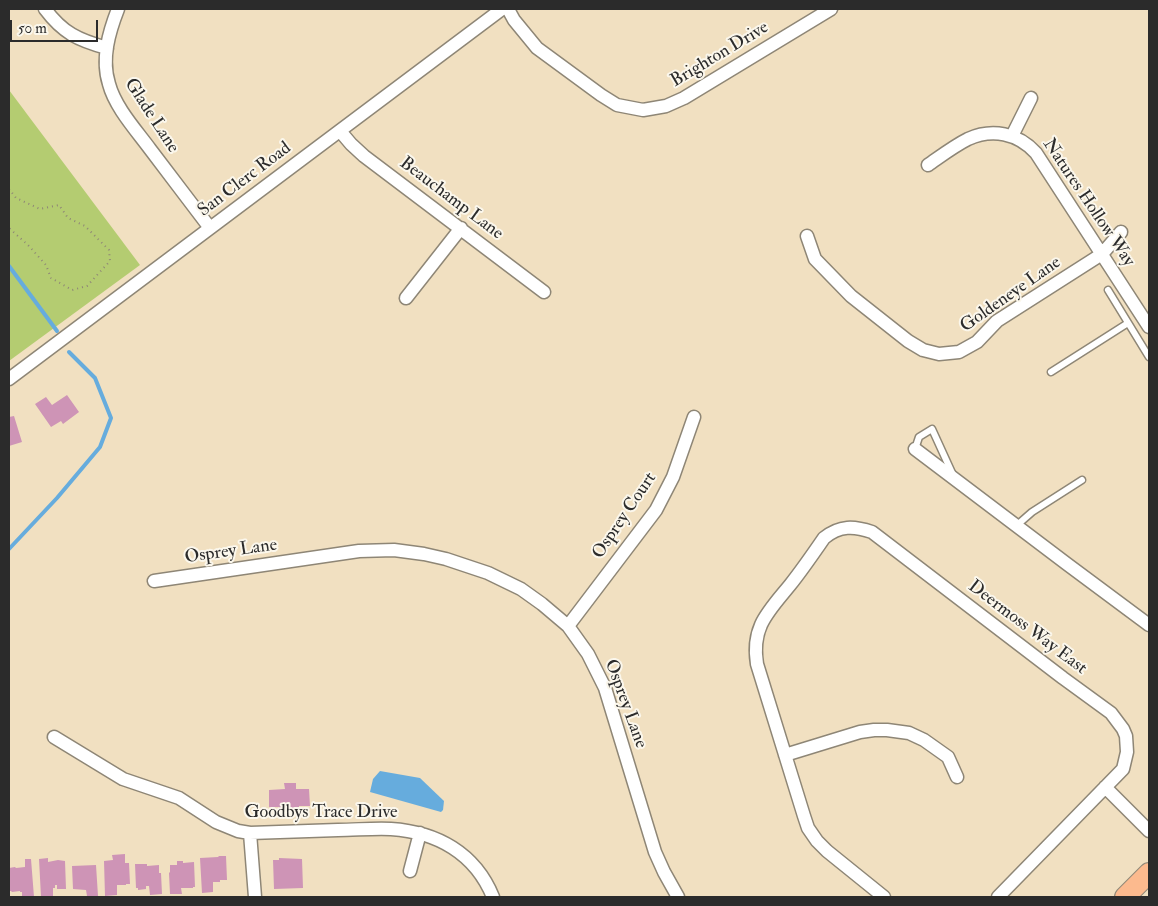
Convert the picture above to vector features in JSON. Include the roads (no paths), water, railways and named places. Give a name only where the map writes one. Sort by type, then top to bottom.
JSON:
[{"type":"main road","points":[[1125,897],[1149,873]]},
{"type":"street","points":[[45,9],[67,32],[85,41],[107,48]]},
{"type":"street","name":"Glade Lane","points":[[118,9],[107,48],[106,66],[108,83],[118,104],[210,228]]},
{"type":"street","name":"San Clerc Road","points":[[9,379],[502,9]]},
{"type":"street","name":"Brighton Drive","points":[[508,9],[514,20],[537,48],[617,105],[643,110],[666,106],[684,98],[831,9]]},
{"type":"street","points":[[1012,136],[1031,98]]},
{"type":"street","name":"Beauchamp Lane","points":[[340,131],[364,156],[544,292]]},
{"type":"street","name":"Natures Hollow Way","points":[[928,165],[976,136],[994,134],[1012,136],[1029,145],[1149,327]]},
{"type":"street","points":[[406,298],[461,228]]},
{"type":"street","name":"Goldeneye Lane","points":[[807,236],[815,259],[851,296],[908,342],[923,350],[939,354],[959,352],[977,342],[997,321],[1102,254],[1121,232]]},
{"type":"street","name":"Osprey Court","points":[[568,626],[656,510],[673,477],[694,417]]},
{"type":"street","points":[[915,449],[1149,624]]},
{"type":"street","name":"Deermoss Way East","points":[[785,755],[757,664],[755,652],[760,627],[771,608],[824,538],[841,529],[859,528],[872,532],[1111,713],[1126,736],[1127,752],[1123,768],[998,897]]},
{"type":"street","name":"Osprey Lane","points":[[154,581],[359,551],[394,550],[446,559],[488,573],[521,589],[568,626],[588,654],[604,688],[655,852],[678,897]]},
{"type":"street","points":[[884,897],[827,851],[808,828],[785,755],[860,732],[887,730],[908,733],[924,740],[948,757],[957,776]]},
{"type":"street","name":"Goodbys Trace Drive","points":[[54,737],[123,779],[179,798],[216,822],[238,831],[250,833],[391,829],[420,833],[441,840],[464,856],[479,872],[493,897]]},
{"type":"street","points":[[1105,787],[1149,831]]},
{"type":"street","points":[[250,833],[255,897]]},
{"type":"street","points":[[410,871],[420,833]]},
{"type":"lane","points":[[1108,290],[1149,357]]},
{"type":"lane","points":[[1051,372],[1128,323]]},
{"type":"lane","points":[[915,449],[919,437],[932,429],[956,481]]},
{"type":"lane","points":[[1016,526],[1032,512],[1082,480]]},
{"type":"water","points":[[380,771],[420,778],[444,801],[443,810],[441,812],[370,792],[373,779]]},
{"type":"waterway","points":[[9,266],[57,331]]},
{"type":"waterway","points":[[9,549],[57,498],[100,447],[111,418],[95,378],[69,352]]}]
